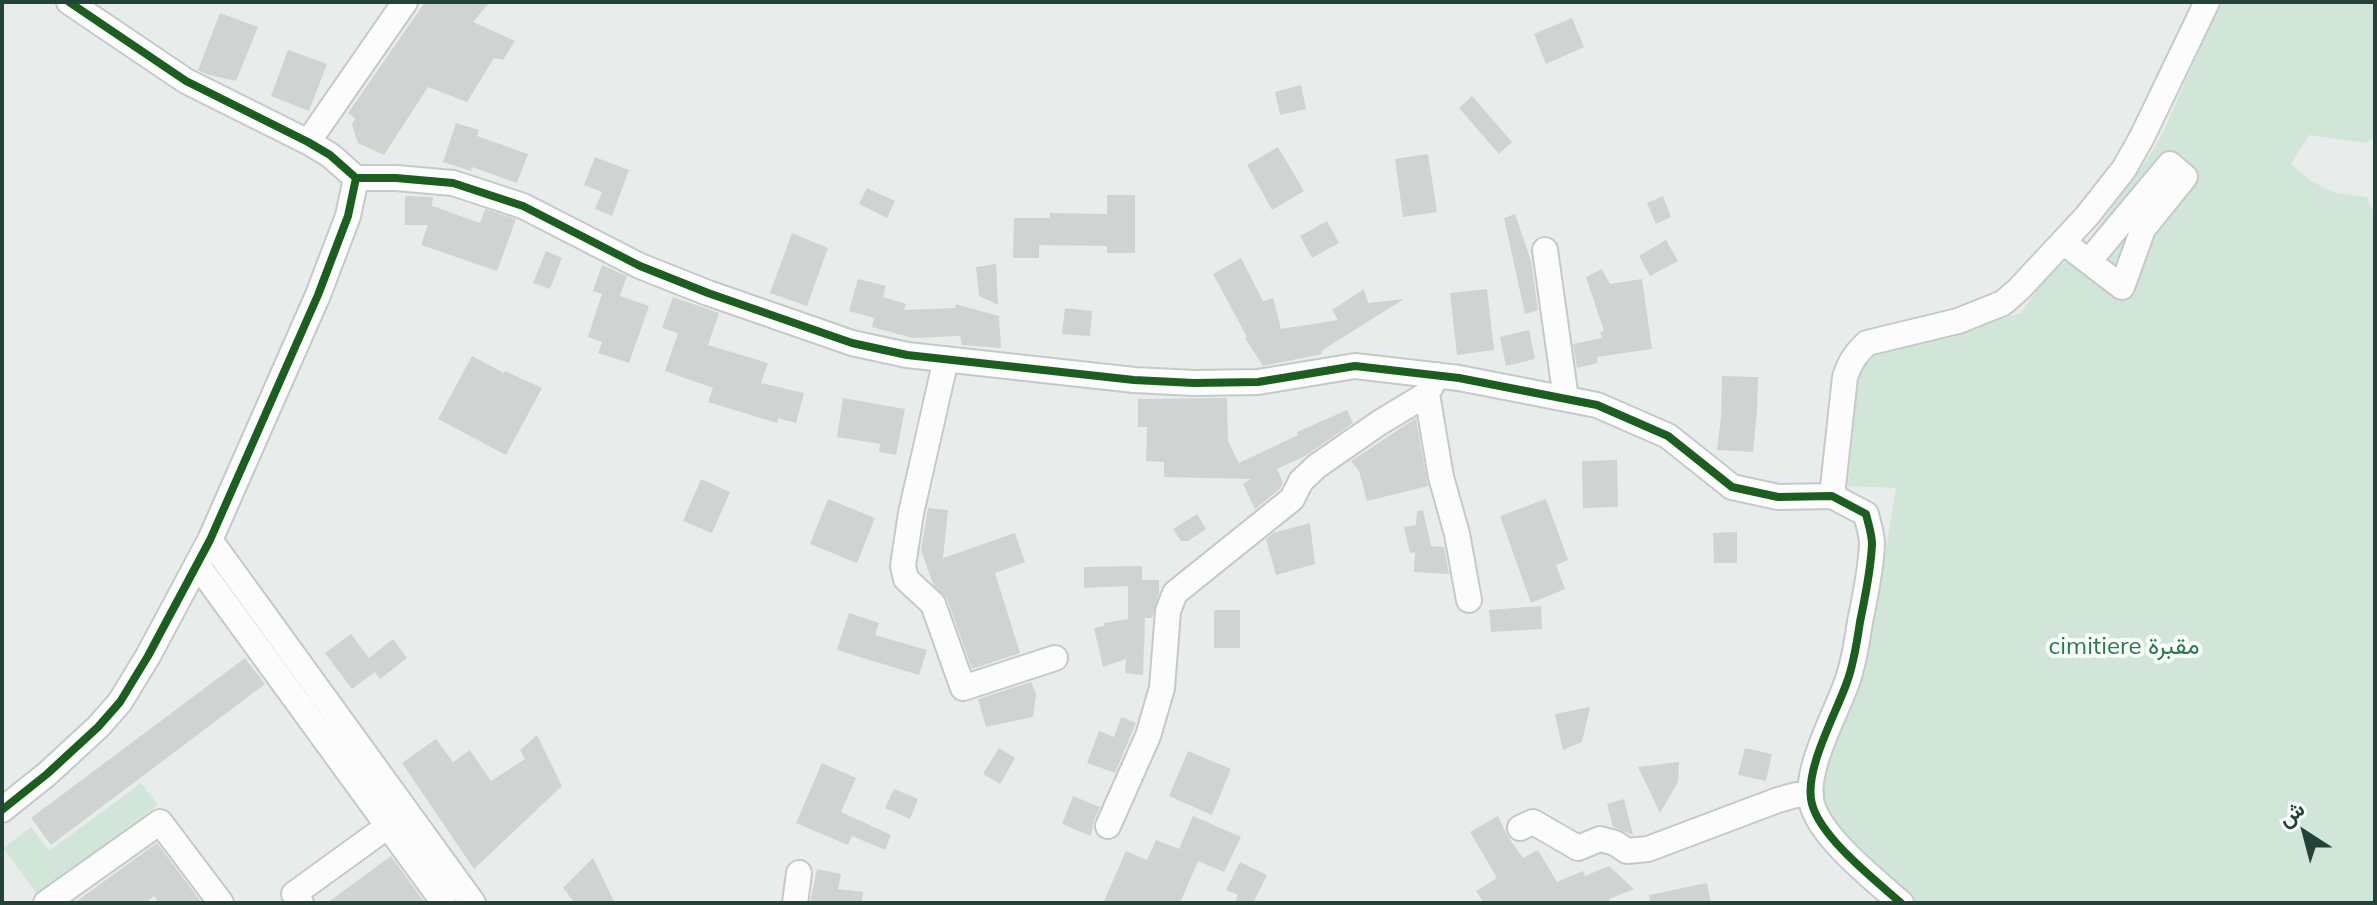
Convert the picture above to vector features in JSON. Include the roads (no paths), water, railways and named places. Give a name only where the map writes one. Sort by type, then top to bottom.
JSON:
[{"type":"street","points":[[69,2],[186,81],[308,142],[330,155],[356,178],[453,183],[523,206],[640,266],[852,343],[907,355],[1134,380],[1194,383],[1258,382],[1355,366],[1432,385],[1597,405],[1668,436],[1732,487],[1778,497],[1832,496],[1866,514],[1872,541],[1852,665],[1814,767],[1810,786],[1812,804],[1833,840],[1901,903]]},
{"type":"street","points":[[308,142],[405,2]]},
{"type":"street","points":[[1832,496],[1845,377],[1857,352],[1867,343],[1958,321],[2003,303],[2019,289],[2113,186],[2142,137],[2207,2]]},
{"type":"street","points":[[2063,242],[2122,287],[2143,229],[2185,177],[2170,164],[2089,261]]},
{"type":"street","points":[[2,810],[78,747],[120,702],[210,540],[318,295],[348,216],[356,178]]},
{"type":"street","points":[[1545,250],[1566,399]]},
{"type":"street","points":[[946,359],[911,513],[903,566],[906,579],[933,604],[963,688],[1055,658]]},
{"type":"street","points":[[1432,385],[1432,412],[1441,477],[1457,534],[1469,600]]},
{"type":"street","points":[[1108,826],[1148,736],[1162,688],[1168,611],[1175,593],[1292,499],[1301,481],[1317,466],[1432,385]]},
{"type":"street","points":[[210,540],[473,903]]},
{"type":"street","points":[[197,564],[444,903]]},
{"type":"street","points":[[1520,828],[1533,822],[1578,848],[1600,839],[1615,843],[1627,851],[1648,849],[1778,800],[1811,795]]},
{"type":"street","points":[[46,903],[160,822],[221,903]]},
{"type":"street","points":[[301,903],[294,894],[388,826]]},
{"type":"street","points":[[795,903],[799,873]]},
{"type":"park label","name":"cimitiere مقبرة","points":[[2124,647]]}]
